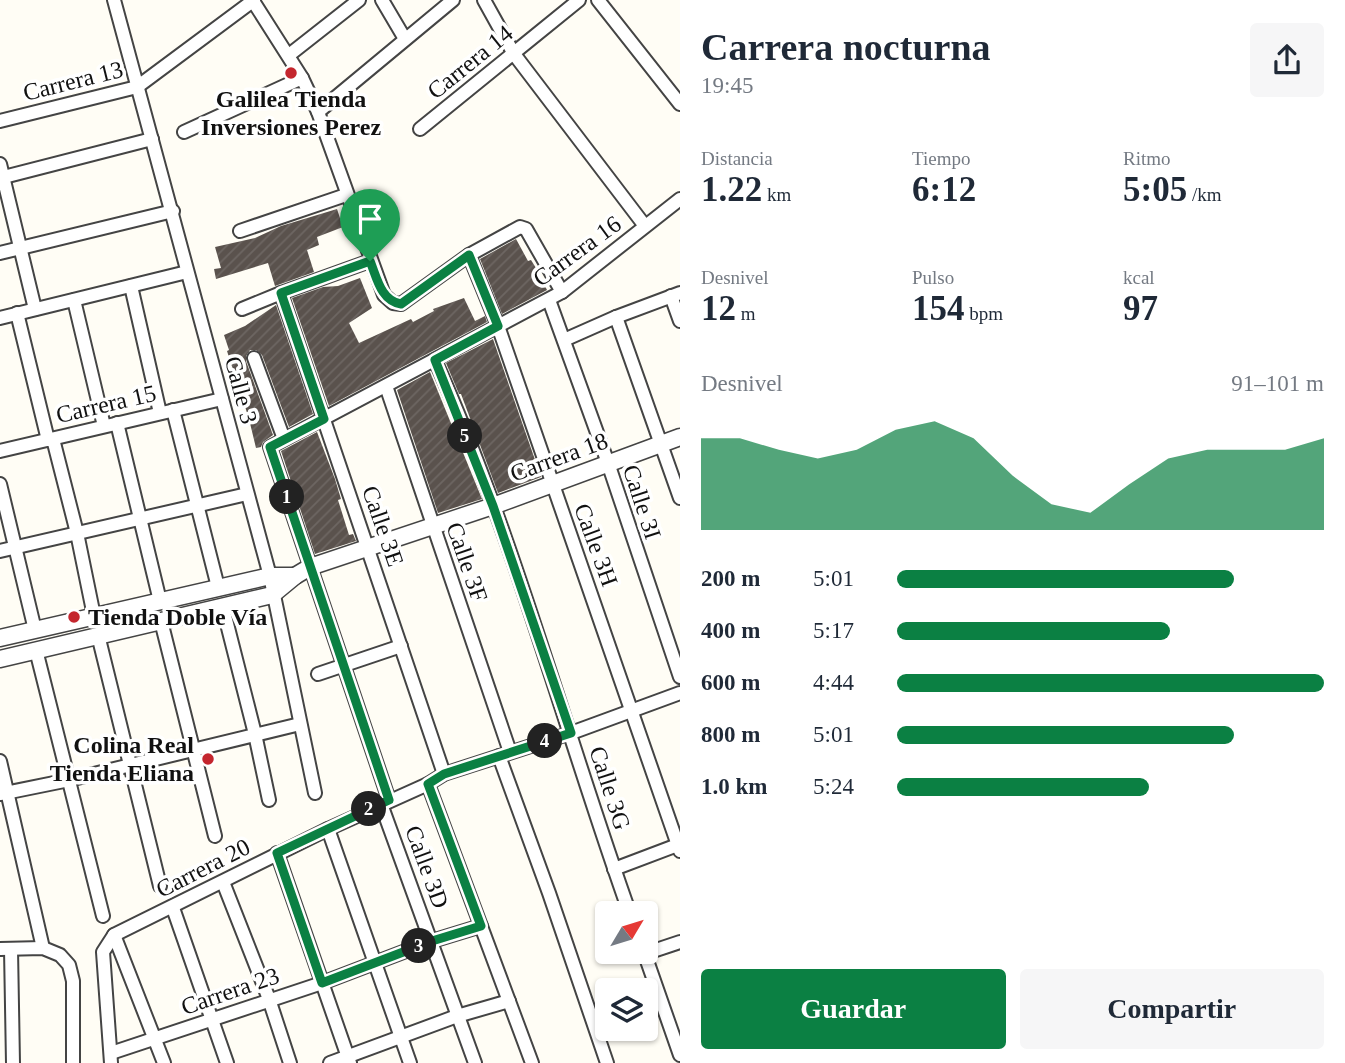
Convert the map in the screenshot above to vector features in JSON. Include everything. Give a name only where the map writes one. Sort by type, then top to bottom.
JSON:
[{"type":"street","name":"Calle 3","points":[[114,0],[270,576],[315,793]]},
{"type":"street","points":[[230,0],[237,13]]},
{"type":"street","name":"Carrera 13","points":[[0,121],[137,87],[253,0]]},
{"type":"street","points":[[253,0],[289,55],[318,112],[384,295],[393,303],[401,304],[469,255],[516,228],[526,229],[562,292]]},
{"type":"street","points":[[289,55],[359,0]]},
{"type":"street","points":[[382,0],[405,39]]},
{"type":"street","points":[[318,112],[453,0]]},
{"type":"street","points":[[484,0],[514,54],[645,226]]},
{"type":"street","name":"Carrera 14","points":[[420,129],[579,0]]},
{"type":"street","points":[[598,0],[680,104]]},
{"type":"street","points":[[184,132],[302,78]]},
{"type":"street","points":[[35,309],[1,173],[152,139]]},
{"type":"street","points":[[240,231],[346,195]]},
{"type":"street","name":"Carrera 16","points":[[270,447],[549,300],[680,199]]},
{"type":"street","points":[[0,253],[173,211]]},
{"type":"street","name":"Calle 3H","points":[[469,255],[498,326],[679,847]]},
{"type":"street","points":[[242,309],[370,261]]},
{"type":"street","points":[[0,318],[187,272]]},
{"type":"street","points":[[131,286],[160,413]]},
{"type":"street","name":"Calle 3E","points":[[281,293],[444,774]]},
{"type":"street","points":[[564,340],[676,294],[680,321]]},
{"type":"street","points":[[74,300],[139,519],[160,601]]},
{"type":"street","name":"Calle 3I","points":[[549,300],[608,463],[680,677]]},
{"type":"street","points":[[17,313],[77,533],[94,616]]},
{"type":"street","points":[[616,317],[680,498]]},
{"type":"street","points":[[254,358],[284,439]]},
{"type":"street","name":"Calle 3G","points":[[435,360],[493,506],[625,901]]},
{"type":"street","name":"Calle 3F","points":[[386,386],[607,1063]]},
{"type":"street","name":"Carrera 15","points":[[0,451],[222,398]]},
{"type":"street","points":[[173,410],[218,587]]},
{"type":"street","name":"Carrera 18","points":[[0,659],[223,608],[272,594],[310,567],[493,506],[680,437]]},
{"type":"street","name":"Calle 3D","points":[[270,447],[344,664],[385,802],[474,1063]]},
{"type":"street","points":[[0,484],[34,630]]},
{"type":"street","points":[[0,551],[247,494]]},
{"type":"street","points":[[0,638],[270,576],[295,576]]},
{"type":"street","points":[[130,608],[134,628]]},
{"type":"street","points":[[223,608],[269,800]]},
{"type":"street","points":[[162,621],[215,836]]},
{"type":"street","points":[[98,635],[160,886]]},
{"type":"street","points":[[318,674],[401,646]]},
{"type":"street","points":[[36,650],[103,916]]},
{"type":"street","name":"Carrera 20","points":[[114,935],[173,908],[277,853],[428,784],[444,774],[571,733],[680,693]]},
{"type":"street","points":[[4,793],[300,724]]},
{"type":"street","points":[[0,761],[4,793],[43,948]]},
{"type":"street","points":[[428,784],[532,1063]]},
{"type":"street","points":[[328,829],[410,1063]]},
{"type":"street","points":[[614,869],[679,847]]},
{"type":"street","points":[[277,853],[349,1060]]},
{"type":"street","points":[[223,882],[268,999],[289,1063]]},
{"type":"street","points":[[173,908],[227,1063]]},
{"type":"street","name":"Carrera 23","points":[[111,1058],[211,1019],[322,983],[432,941],[481,926]]},
{"type":"street","points":[[111,1058],[103,952],[114,935]]},
{"type":"street","points":[[114,935],[164,1063]]},
{"type":"street","points":[[658,949],[680,942]]},
{"type":"street","points":[[13,1063],[6,949],[43,948],[60,955],[69,965],[72,981],[73,1063]]},
{"type":"street","points":[[648,964],[680,1055]]},
{"type":"street","points":[[330,1063],[349,1060],[457,1016],[509,1001]]},
{"type":"building","points":[[337,209],[343,227],[317,237],[319,245],[307,250],[314,272],[275,286],[268,263],[216,279],[214,269],[221,268],[215,247],[255,238],[281,226]]},
{"type":"building","points":[[516,239],[547,290],[502,314],[480,259]]},
{"type":"building","points":[[360,278],[372,308],[349,323],[359,343],[411,319],[413,322],[434,311],[433,309],[464,298],[475,321],[485,316],[487,322],[329,406],[292,298]]},
{"type":"building","points":[[276,305],[313,414],[289,427],[262,355],[256,350],[250,350],[246,361],[273,435],[263,442],[261,447],[256,448],[224,335],[245,326]]},
{"type":"building","points":[[493,339],[541,477],[498,493],[461,394],[446,363]]},
{"type":"building","points":[[430,372],[482,499],[438,513],[397,390]]},
{"type":"building","points":[[317,432],[335,479],[341,499],[338,500],[349,535],[353,534],[356,541],[315,554],[281,451]]},
{"type":"place","name":"Galilea Tienda Inversiones Perez","points":[[291,73]]},
{"type":"place","name":"Tienda Doble Vía","points":[[74,617]]},
{"type":"place","name":"Colina Real Tienda Eliana","points":[[208,759]]},
{"type":"route","points":[[469,255],[498,326],[435,360],[493,506],[571,733],[444,774],[428,784],[481,926],[432,941],[322,983],[277,853],[389,800],[270,447],[324,419],[281,293],[370,261],[384,295],[393,303],[401,304],[469,255]]}]
